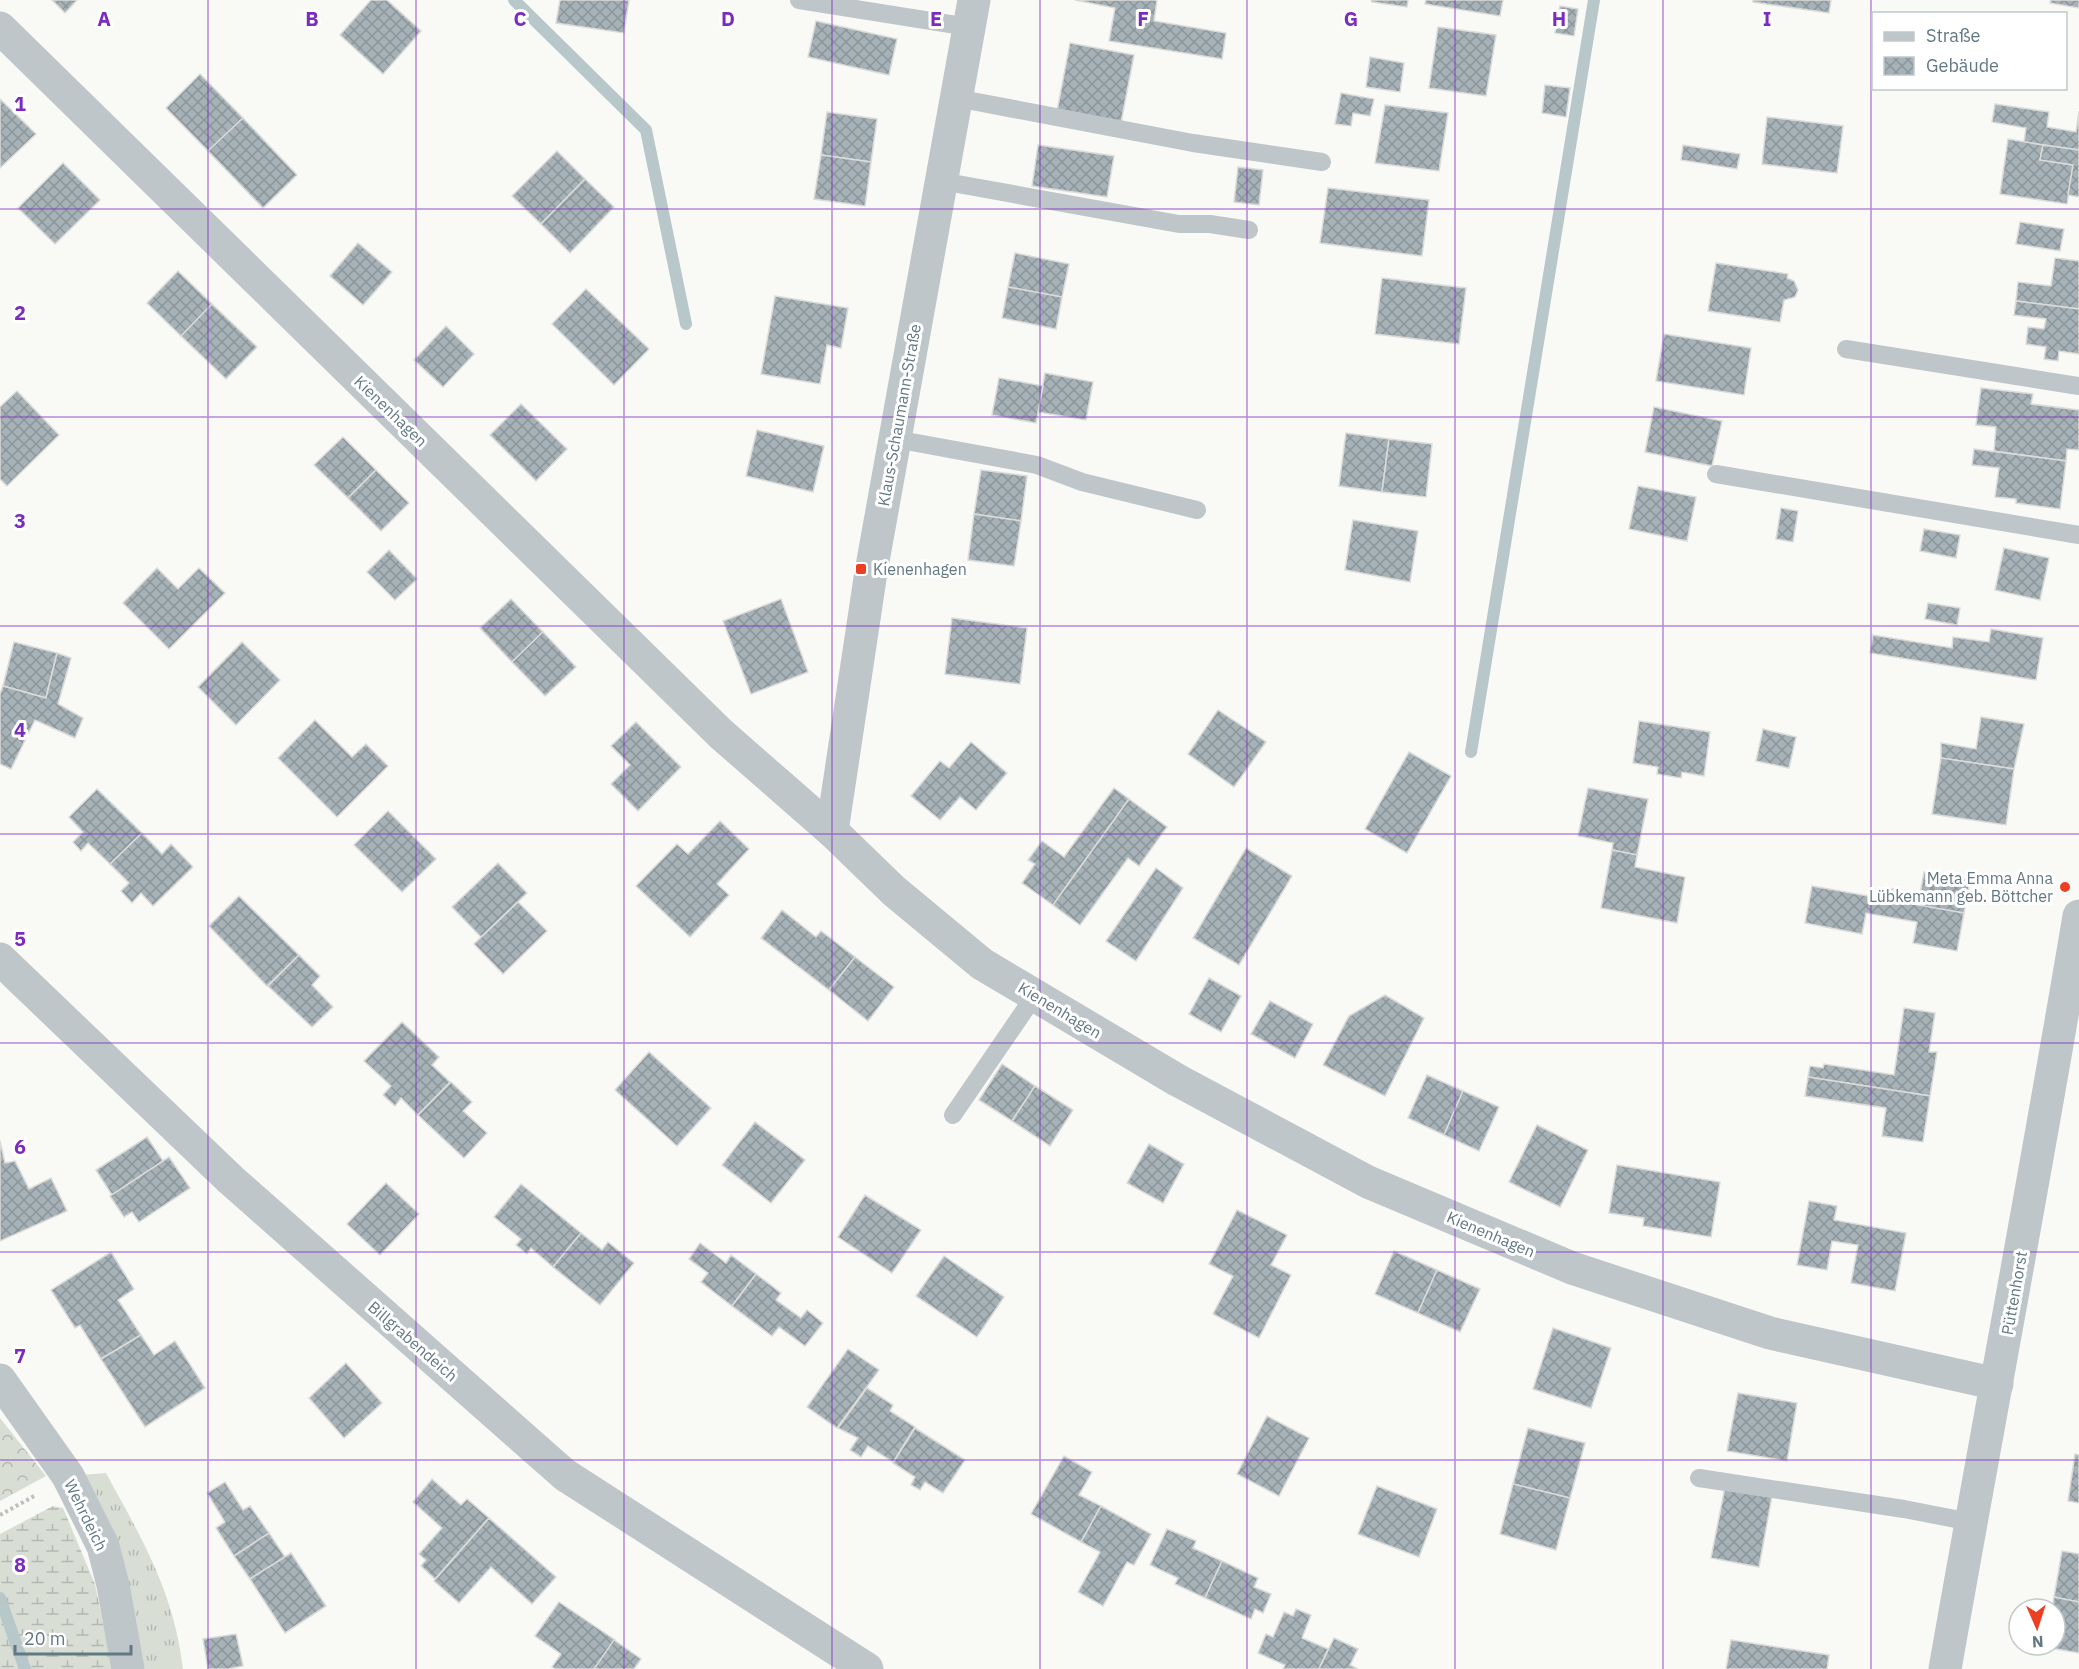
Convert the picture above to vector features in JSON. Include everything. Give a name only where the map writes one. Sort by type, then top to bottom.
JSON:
[{"type":"street","name":"Klaus-Schaumann-Straße","points":[[832,831],[871,572],[971,14]]},
{"type":"street","name":"Kienenhagen","points":[[0,28],[721,734],[832,831],[894,891],[982,964],[1177,1080],[1368,1182],[1572,1268],[1770,1334],[1997,1384]]},
{"type":"street","name":"Püttenhorst","points":[[1945,1669],[2079,916]]},
{"type":"street","name":"Billgrabendeich","points":[[0,959],[231,1180],[565,1476],[867,1669]]},
{"type":"street","name":"Wehrdeich","points":[[0,1380],[68,1476],[103,1546],[114,1585],[128,1669]]},
{"type":"lane","points":[[800,0],[971,14]]},
{"type":"lane","points":[[956,98],[1193,143],[1322,162]]},
{"type":"lane","points":[[941,182],[1179,224],[1210,224],[1249,230]]},
{"type":"lane","points":[[1846,349],[2079,386]]},
{"type":"lane","points":[[895,439],[1037,465],[1082,482],[1197,510]]},
{"type":"lane","points":[[1716,474],[2079,535]]},
{"type":"lane","points":[[953,1115],[1035,995]]},
{"type":"lane","points":[[1699,1478],[1904,1509],[1971,1522]]},
{"type":"green space","points":[[0,1418],[46,1476],[0,1501]]},
{"type":"green space","points":[[106,1473],[155,1567],[172,1615],[183,1669],[128,1669],[68,1476]]},
{"type":"green space","points":[[53,1506],[63,1508],[95,1584],[113,1669],[0,1669],[0,1534]]},
{"type":"building","points":[[52,0],[77,0],[65,13]]},
{"type":"building","points":[[371,0],[387,0],[421,31],[383,74],[340,35]]},
{"type":"building","points":[[560,0],[629,0],[624,33],[556,23]]},
{"type":"building","points":[[1075,0],[1157,0],[1154,21],[1226,33],[1222,59],[1109,41],[1115,8]]},
{"type":"building","points":[[1371,0],[1408,0],[1407,7]]},
{"type":"building","points":[[1426,0],[1503,0],[1500,16],[1425,4]]},
{"type":"building","points":[[1753,0],[1831,0],[1829,13],[1753,2]]},
{"type":"building","points":[[2051,0],[2079,0],[2079,8],[2050,3]]},
{"type":"building","points":[[1560,6],[1578,9],[1574,36],[1555,33]]},
{"type":"building","points":[[816,21],[897,39],[889,75],[808,57]]},
{"type":"building","points":[[1438,27],[1496,35],[1486,96],[1429,88]]},
{"type":"building","points":[[1070,43],[1134,55],[1121,123],[1057,111]]},
{"type":"building","points":[[1370,57],[1404,63],[1400,92],[1366,87]]},
{"type":"building","points":[[200,74],[243,118],[208,151],[166,108]]},
{"type":"building","points":[[1545,85],[1570,88],[1566,117],[1542,113]]},
{"type":"building","points":[[1341,93],[1374,99],[1370,116],[1353,113],[1351,126],[1335,124]]},
{"type":"building","points":[[0,99],[36,134],[0,168]]},
{"type":"building","points":[[1995,104],[2049,112],[2047,127],[2076,132],[2079,111],[2079,150],[2024,142],[2026,128],[1992,122]]},
{"type":"building","points":[[1385,105],[1448,113],[1439,171],[1375,163]]},
{"type":"building","points":[[827,112],[877,119],[871,162],[821,155]]},
{"type":"building","points":[[1767,117],[1843,126],[1837,173],[1762,164]]},
{"type":"building","points":[[243,118],[297,175],[263,208],[208,151]]},
{"type":"building","points":[[2008,139],[2043,145],[2040,160],[2073,165],[2067,204],[2000,194]]},
{"type":"building","points":[[1038,145],[1114,156],[1107,197],[1032,186]]},
{"type":"building","points":[[1683,145],[1740,154],[1737,169],[1681,160]]},
{"type":"building","points":[[2043,145],[2079,150],[2079,197],[2068,195],[2073,165],[2040,160]]},
{"type":"building","points":[[557,151],[585,179],[541,224],[512,196]]},
{"type":"building","points":[[821,155],[871,162],[865,206],[814,199]]},
{"type":"building","points":[[63,163],[100,200],[55,244],[18,208]]},
{"type":"building","points":[[1238,167],[1263,170],[1259,205],[1234,202]]},
{"type":"building","points":[[585,179],[614,207],[570,253],[541,224]]},
{"type":"building","points":[[1328,188],[1429,200],[1422,256],[1320,243]]},
{"type":"building","points":[[2020,222],[2064,229],[2060,251],[2016,244]]},
{"type":"building","points":[[358,243],[392,272],[363,305],[330,276]]},
{"type":"building","points":[[1015,253],[1069,264],[1062,297],[1008,287]]},
{"type":"building","points":[[2055,258],[2079,261],[2079,309],[2016,301],[2018,282],[2051,286]]},
{"type":"building","points":[[1716,263],[1788,274],[1787,278],[1794,281],[1798,290],[1795,297],[1784,300],[1780,322],[1708,311]]},
{"type":"building","points":[[178,271],[212,304],[181,336],[147,303]]},
{"type":"building","points":[[1382,278],[1466,288],[1459,344],[1375,334]]},
{"type":"building","points":[[1008,287],[1062,297],[1056,329],[1002,318]]},
{"type":"building","points":[[586,289],[649,349],[614,385],[552,324]]},
{"type":"building","points":[[775,296],[848,308],[841,348],[827,345],[820,384],[761,374]]},
{"type":"building","points":[[2016,301],[2079,309],[2079,354],[2059,351],[2058,361],[2044,359],[2046,347],[2026,344],[2028,327],[2044,329],[2046,319],[2014,315]]},
{"type":"building","points":[[212,304],[257,347],[226,379],[181,336]]},
{"type":"building","points":[[446,326],[474,354],[443,387],[414,360]]},
{"type":"building","points":[[1664,334],[1751,348],[1744,395],[1656,381]]},
{"type":"building","points":[[1045,373],[1093,382],[1086,420],[1038,412]]},
{"type":"building","points":[[999,378],[1043,386],[1036,423],[992,415]]},
{"type":"building","points":[[1981,388],[2033,394],[2031,404],[2079,410],[2079,450],[2067,449],[2066,461],[1994,451],[1996,427],[1976,425]]},
{"type":"building","points":[[17,391],[59,435],[7,486],[0,479],[0,407]]},
{"type":"building","points":[[521,404],[567,449],[536,481],[490,435]]},
{"type":"building","points":[[1654,407],[1722,421],[1712,466],[1645,452]]},
{"type":"building","points":[[757,430],[824,446],[813,492],[746,476]]},
{"type":"building","points":[[1346,433],[1389,439],[1382,492],[1339,486]]},
{"type":"building","points":[[343,437],[376,470],[348,498],[314,465]]},
{"type":"building","points":[[1389,439],[1432,444],[1426,497],[1382,492]]},
{"type":"building","points":[[1974,449],[2066,461],[2060,509],[2016,503],[2016,499],[1995,497],[1999,468],[1972,465]]},
{"type":"building","points":[[376,470],[409,503],[381,531],[348,498]]},
{"type":"building","points":[[981,470],[1027,476],[1021,521],[974,514]]},
{"type":"building","points":[[1638,486],[1696,497],[1687,541],[1629,529]]},
{"type":"building","points":[[1781,508],[1798,511],[1793,542],[1776,539]]},
{"type":"building","points":[[974,514],[1021,521],[1014,566],[968,560]]},
{"type":"building","points":[[1353,520],[1418,531],[1410,582],[1345,570]]},
{"type":"building","points":[[1924,529],[1960,535],[1956,558],[1920,551]]},
{"type":"building","points":[[2004,548],[2049,558],[2040,600],[1995,590]]},
{"type":"building","points":[[389,550],[417,579],[395,600],[367,572]]},
{"type":"building","points":[[157,568],[178,589],[199,568],[225,593],[169,649],[123,603]]},
{"type":"building","points":[[511,599],[543,632],[512,662],[480,628]]},
{"type":"building","points":[[781,599],[808,672],[751,694],[723,621]]},
{"type":"building","points":[[1928,603],[1960,608],[1957,625],[1925,619]]},
{"type":"building","points":[[952,618],[1027,628],[1020,684],[945,674]]},
{"type":"building","points":[[1991,629],[2043,638],[2036,680],[1870,653],[1873,635],[1952,648],[1953,637],[1989,642]]},
{"type":"building","points":[[543,632],[576,667],[545,696],[512,662]]},
{"type":"building","points":[[14,642],[57,653],[46,698],[3,686]]},
{"type":"building","points":[[242,642],[280,680],[236,725],[198,687]]},
{"type":"building","points":[[57,653],[71,658],[58,704],[83,718],[75,738],[35,720],[11,769],[0,764],[0,694],[3,686],[46,698]]},
{"type":"building","points":[[1218,710],[1266,742],[1234,787],[1188,754]]},
{"type":"building","points":[[1981,717],[2024,724],[2014,769],[1941,758],[1941,743],[1976,749]]},
{"type":"building","points":[[315,720],[352,757],[366,744],[388,766],[337,817],[278,758]]},
{"type":"building","points":[[1639,721],[1710,732],[1704,776],[1682,772],[1681,778],[1657,774],[1658,767],[1633,763]]},
{"type":"building","points":[[636,722],[681,767],[638,811],[611,784],[630,765],[611,746]]},
{"type":"building","points":[[1763,729],[1796,737],[1789,768],[1756,761]]},
{"type":"building","points":[[971,742],[1007,773],[976,810],[960,797],[940,820],[911,796],[940,761],[949,768]]},
{"type":"building","points":[[1409,752],[1451,776],[1407,853],[1365,829]]},
{"type":"building","points":[[1941,758],[2014,769],[2006,825],[1932,814]]},
{"type":"building","points":[[1114,788],[1129,799],[1053,905],[1022,883],[1035,864],[1028,860],[1042,841],[1064,857]]},
{"type":"building","points":[[1588,788],[1648,799],[1637,855],[1612,850],[1613,843],[1578,836]]},
{"type":"building","points":[[97,789],[142,833],[110,864],[88,843],[81,851],[73,842],[83,832],[69,817]]},
{"type":"building","points":[[1129,799],[1167,827],[1139,866],[1128,858],[1080,925],[1053,905]]},
{"type":"building","points":[[388,811],[436,859],[402,892],[354,845]]},
{"type":"building","points":[[720,821],[749,849],[717,884],[729,895],[690,937],[636,886],[677,844],[688,854]]},
{"type":"building","points":[[142,833],[162,854],[171,844],[193,867],[153,906],[141,893],[132,903],[121,891],[129,883],[110,864]]},
{"type":"building","points":[[1246,848],[1292,876],[1239,965],[1193,938]]},
{"type":"building","points":[[1612,850],[1637,855],[1635,867],[1685,877],[1677,923],[1601,908]]},
{"type":"building","points":[[498,863],[527,893],[481,937],[452,907]]},
{"type":"building","points":[[1156,868],[1183,888],[1136,961],[1106,941]]},
{"type":"building","points":[[1924,872],[1970,880],[1964,913],[1886,900],[1888,888],[1920,894]]},
{"type":"building","points":[[1812,886],[1964,913],[1957,951],[1913,943],[1917,922],[1866,913],[1862,934],[1805,923]]},
{"type":"building","points":[[239,896],[299,955],[267,986],[209,926]]},
{"type":"building","points":[[518,902],[547,931],[503,974],[474,944]]},
{"type":"building","points":[[782,910],[816,937],[821,931],[855,957],[829,990],[761,938]]},
{"type":"building","points":[[299,955],[320,976],[312,985],[333,1007],[312,1027],[268,986]]},
{"type":"building","points":[[855,957],[894,987],[868,1021],[829,990]]},
{"type":"building","points":[[1209,978],[1241,996],[1221,1032],[1189,1014]]},
{"type":"building","points":[[1385,995],[1424,1018],[1385,1096],[1323,1065],[1349,1016]]},
{"type":"building","points":[[1270,1001],[1313,1024],[1295,1058],[1251,1034]]},
{"type":"building","points":[[1904,1008],[1935,1013],[1929,1052],[1937,1052],[1930,1096],[1808,1077],[1810,1066],[1823,1068],[1824,1064],[1894,1075]]},
{"type":"building","points":[[402,1022],[439,1057],[432,1065],[450,1082],[418,1115],[401,1098],[395,1106],[383,1095],[391,1086],[364,1061]]},
{"type":"building","points":[[649,1052],[711,1108],[677,1146],[615,1090]]},
{"type":"building","points":[[1002,1064],[1035,1086],[1012,1121],[979,1100]]},
{"type":"building","points":[[1427,1075],[1463,1091],[1444,1135],[1408,1118]]},
{"type":"building","points":[[1808,1077],[1930,1096],[1923,1142],[1882,1136],[1886,1108],[1805,1096]]},
{"type":"building","points":[[451,1082],[472,1102],[463,1111],[487,1133],[464,1158],[418,1115]]},
{"type":"building","points":[[1035,1086],[1073,1110],[1050,1146],[1012,1121]]},
{"type":"building","points":[[1463,1091],[1499,1107],[1479,1151],[1444,1135]]},
{"type":"building","points":[[755,1122],[805,1160],[771,1203],[722,1165]]},
{"type":"building","points":[[1537,1125],[1588,1150],[1560,1207],[1509,1182]]},
{"type":"building","points":[[147,1137],[163,1161],[112,1195],[96,1170]]},
{"type":"building","points":[[0,1141],[5,1163],[15,1161],[29,1189],[51,1178],[67,1211],[0,1241]]},
{"type":"building","points":[[1149,1144],[1184,1164],[1163,1203],[1127,1183]]},
{"type":"building","points":[[169,1157],[190,1188],[139,1222],[132,1212],[124,1217],[110,1196]]},
{"type":"building","points":[[1617,1165],[1720,1182],[1711,1237],[1643,1226],[1644,1218],[1609,1213]]},
{"type":"building","points":[[386,1183],[419,1214],[380,1255],[347,1224]]},
{"type":"building","points":[[521,1184],[581,1233],[553,1267],[531,1248],[527,1254],[516,1245],[521,1239],[494,1217]]},
{"type":"building","points":[[865,1195],[921,1230],[892,1273],[838,1237]]},
{"type":"building","points":[[1809,1201],[1837,1206],[1834,1220],[1906,1233],[1895,1291],[1851,1283],[1858,1245],[1832,1241],[1827,1270],[1797,1265]]},
{"type":"building","points":[[1237,1210],[1287,1235],[1271,1265],[1291,1275],[1259,1338],[1213,1314],[1233,1276],[1209,1264]]},
{"type":"building","points":[[581,1233],[602,1250],[608,1242],[634,1263],[600,1305],[553,1267]]},
{"type":"building","points":[[700,1243],[726,1263],[731,1255],[756,1274],[732,1306],[701,1282],[708,1273],[689,1259]]},
{"type":"building","points":[[1394,1251],[1437,1270],[1418,1313],[1375,1294]]},
{"type":"building","points":[[111,1252],[134,1289],[118,1300],[141,1335],[101,1359],[80,1325],[75,1328],[51,1290]]},
{"type":"building","points":[[944,1256],[1004,1297],[977,1337],[916,1296]]},
{"type":"building","points":[[1437,1270],[1480,1289],[1460,1332],[1418,1313]]},
{"type":"building","points":[[756,1274],[781,1293],[776,1300],[801,1318],[807,1310],[823,1323],[805,1346],[779,1327],[772,1336],[732,1306]]},
{"type":"building","points":[[1553,1328],[1611,1348],[1591,1408],[1533,1389]]},
{"type":"building","points":[[141,1335],[154,1355],[175,1341],[205,1388],[145,1427],[101,1359]]},
{"type":"building","points":[[848,1349],[879,1370],[837,1428],[807,1407]]},
{"type":"building","points":[[346,1363],[382,1403],[344,1438],[309,1398]]},
{"type":"building","points":[[867,1388],[893,1405],[890,1411],[915,1427],[893,1462],[868,1446],[861,1457],[850,1450],[858,1438],[838,1428]]},
{"type":"building","points":[[1738,1393],[1797,1403],[1787,1461],[1727,1451]]},
{"type":"building","points":[[1267,1416],[1309,1438],[1279,1496],[1237,1474]]},
{"type":"building","points":[[915,1428],[965,1460],[943,1493],[925,1482],[920,1490],[911,1485],[915,1477],[893,1463]]},
{"type":"building","points":[[1528,1428],[1585,1443],[1570,1498],[1513,1484]]},
{"type":"building","points":[[2075,1454],[2079,1455],[2079,1503],[2068,1501]]},
{"type":"building","points":[[1064,1456],[1092,1472],[1079,1495],[1101,1506],[1081,1542],[1031,1514]]},
{"type":"building","points":[[432,1479],[461,1505],[467,1499],[489,1518],[435,1579],[421,1566],[426,1560],[419,1554],[442,1528],[413,1502]]},
{"type":"building","points":[[225,1482],[243,1510],[250,1506],[269,1533],[234,1556],[216,1528],[225,1522],[207,1493]]},
{"type":"building","points":[[1513,1484],[1570,1498],[1556,1550],[1500,1534]]},
{"type":"building","points":[[1377,1486],[1437,1509],[1419,1557],[1358,1534]]},
{"type":"building","points":[[1725,1487],[1772,1496],[1759,1567],[1711,1558]]},
{"type":"building","points":[[1101,1506],[1151,1534],[1134,1565],[1127,1562],[1103,1606],[1078,1592],[1100,1552],[1081,1542]]},
{"type":"building","points":[[489,1518],[556,1577],[532,1604],[491,1567],[459,1603],[434,1581]]},
{"type":"building","points":[[1167,1529],[1196,1541],[1193,1548],[1222,1561],[1205,1598],[1175,1584],[1178,1578],[1150,1565]]},
{"type":"building","points":[[269,1533],[285,1557],[250,1579],[234,1556]]},
{"type":"building","points":[[2062,1551],[2079,1554],[2079,1602],[2067,1600],[2067,1597],[2054,1597]]},
{"type":"building","points":[[291,1553],[326,1606],[285,1633],[250,1579]]},
{"type":"building","points":[[1222,1561],[1258,1578],[1254,1587],[1271,1594],[1263,1613],[1255,1609],[1251,1619],[1205,1598]]},
{"type":"building","points":[[2067,1600],[2079,1602],[2079,1653],[2067,1651]]},
{"type":"building","points":[[559,1602],[615,1640],[595,1669],[555,1669],[552,1667],[561,1654],[535,1636]]},
{"type":"building","points":[[1296,1609],[1311,1615],[1302,1638],[1328,1649],[1319,1669],[1283,1669],[1285,1665],[1258,1653],[1266,1634],[1273,1637],[1284,1612],[1293,1616]]},
{"type":"building","points":[[236,1634],[243,1666],[208,1669],[203,1639]]},
{"type":"building","points":[[1334,1638],[1358,1649],[1350,1665],[1358,1669],[1319,1669]]},
{"type":"building","points":[[614,1640],[641,1659],[634,1669],[594,1669]]},
{"type":"building","points":[[1731,1640],[1829,1655],[1827,1669],[1726,1669]]},
{"type":"waterway","points":[[514,0],[646,130],[686,324]]},
{"type":"waterway","points":[[1471,752],[1594,0]]},
{"type":"waterway","points":[[0,1598],[25,1669]]},
{"type":"place","name":"Kienenhagen","points":[[861,569]]},
{"type":"place","name":"Meta Emma Anna Lübkemann geb. Böttcher","points":[[2065,887]]}]
